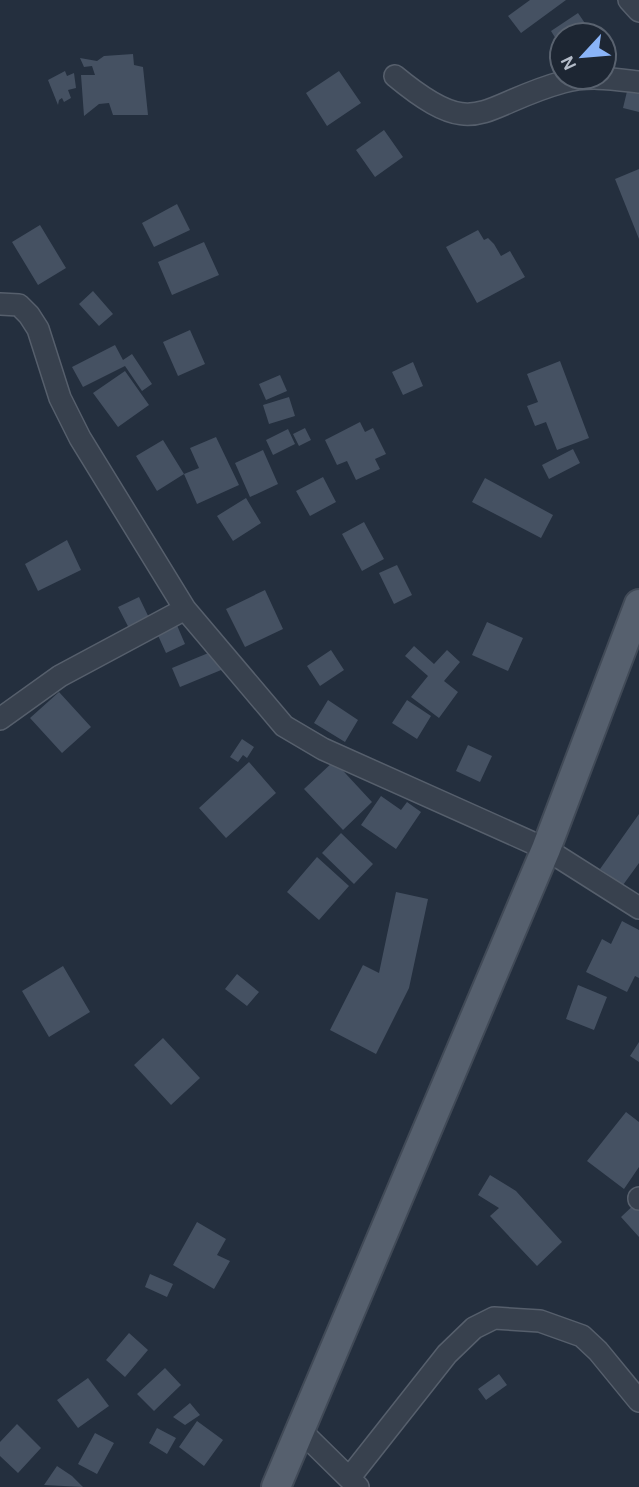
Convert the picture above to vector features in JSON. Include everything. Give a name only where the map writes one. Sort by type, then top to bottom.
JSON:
[{"type":"main road","points":[[276,1487],[546,849],[639,604]]},
{"type":"street","points":[[629,0],[639,11]]},
{"type":"street","points":[[395,76],[425,101],[449,113],[469,115],[493,110],[565,81],[590,77],[639,82]]},
{"type":"street","points":[[0,304],[19,305],[29,314],[37,329],[60,398],[80,438],[185,609],[284,726],[323,749],[546,849],[639,908]]},
{"type":"street","points":[[0,719],[60,676],[185,609]]},
{"type":"street","points":[[301,1432],[354,1482],[447,1354],[474,1328],[494,1318],[540,1321],[582,1336],[598,1351],[639,1401]]},
{"type":"building","points":[[530,0],[566,0],[521,33],[508,16]]},
{"type":"building","points":[[578,13],[583,21],[566,21]]},
{"type":"building","points":[[133,54],[134,65],[143,67],[148,115],[113,115],[109,103],[99,104],[84,116],[81,75],[95,75],[92,66],[84,67],[80,58],[97,61],[104,56]]},
{"type":"building","points":[[65,71],[67,76],[74,73],[76,88],[68,90],[71,98],[64,102],[62,98],[58,105],[48,80]]},
{"type":"building","points":[[339,71],[361,103],[327,126],[306,93]]},
{"type":"building","points":[[629,83],[639,85],[639,112],[623,108]]},
{"type":"building","points":[[384,130],[403,157],[375,177],[356,150]]},
{"type":"building","points":[[639,169],[639,239],[615,179]]},
{"type":"building","points":[[177,204],[190,230],[154,247],[142,223]]},
{"type":"building","points":[[40,225],[66,268],[38,285],[12,242]]},
{"type":"building","points":[[478,230],[484,240],[488,238],[494,244],[501,256],[510,251],[525,277],[477,303],[446,247]]},
{"type":"building","points":[[204,242],[219,275],[172,295],[158,262]]},
{"type":"building","points":[[93,291],[113,314],[99,326],[79,304]]},
{"type":"building","points":[[190,330],[205,364],[178,376],[163,342]]},
{"type":"building","points":[[115,345],[123,360],[132,354],[152,384],[142,391],[125,366],[83,387],[72,367]]},
{"type":"building","points":[[560,361],[589,438],[557,450],[546,422],[535,426],[527,406],[538,402],[527,374]]},
{"type":"building","points":[[413,362],[423,386],[403,395],[392,372]]},
{"type":"building","points":[[125,371],[149,405],[118,427],[93,393]]},
{"type":"building","points":[[280,375],[287,391],[266,400],[259,384]]},
{"type":"building","points":[[289,397],[295,416],[269,424],[263,405]]},
{"type":"building","points":[[360,422],[365,432],[373,428],[386,454],[375,459],[380,469],[356,480],[347,461],[337,465],[325,440]]},
{"type":"building","points":[[305,428],[311,440],[299,446],[293,434]]},
{"type":"building","points":[[288,429],[295,444],[273,455],[266,440]]},
{"type":"building","points":[[216,437],[239,485],[197,504],[184,474],[199,468],[190,448]]},
{"type":"building","points":[[163,440],[184,474],[157,491],[136,456]]},
{"type":"building","points":[[573,449],[580,463],[549,479],[542,465]]},
{"type":"building","points":[[263,450],[278,484],[250,497],[235,463]]},
{"type":"building","points":[[323,477],[336,502],[310,516],[296,491]]},
{"type":"building","points":[[485,478],[553,515],[541,538],[472,502]]},
{"type":"building","points":[[246,498],[261,523],[233,541],[217,516]]},
{"type":"building","points":[[364,522],[384,559],[362,571],[342,534]]},
{"type":"building","points":[[67,540],[81,570],[38,591],[25,564]]},
{"type":"building","points":[[397,565],[412,595],[394,604],[379,573]]},
{"type":"building","points":[[265,590],[283,629],[245,647],[226,609]]},
{"type":"building","points":[[139,597],[152,624],[132,634],[118,607]]},
{"type":"building","points":[[487,622],[523,638],[508,671],[472,655]]},
{"type":"building","points":[[176,623],[185,644],[166,653],[156,631]]},
{"type":"building","points":[[414,646],[434,664],[447,650],[460,662],[444,681],[458,692],[439,718],[411,697],[428,676],[405,656]]},
{"type":"building","points":[[218,649],[226,668],[180,687],[172,668]]},
{"type":"building","points":[[331,650],[344,670],[320,686],[307,666]]},
{"type":"building","points":[[59,692],[91,727],[62,753],[30,718]]},
{"type":"building","points":[[328,700],[358,720],[345,742],[314,723]]},
{"type":"building","points":[[407,700],[431,716],[417,739],[392,723]]},
{"type":"building","points":[[242,739],[254,747],[247,758],[243,755],[238,762],[230,757]]},
{"type":"building","points":[[468,745],[492,756],[480,782],[456,771]]},
{"type":"building","points":[[334,761],[372,802],[343,830],[304,789]]},
{"type":"building","points":[[249,762],[276,793],[226,838],[199,808]]},
{"type":"building","points":[[381,796],[401,810],[407,802],[421,812],[396,849],[361,825]]},
{"type":"building","points":[[639,814],[639,863],[623,885],[600,869]]},
{"type":"building","points":[[341,833],[373,864],[354,884],[322,853]]},
{"type":"building","points":[[317,857],[349,886],[319,920],[287,892]]},
{"type":"building","points":[[396,892],[428,899],[409,988],[376,1054],[330,1030],[363,965],[379,973]]},
{"type":"building","points":[[622,921],[639,930],[639,978],[635,976],[627,992],[586,972],[602,939],[611,944]]},
{"type":"building","points":[[63,966],[90,1012],[49,1037],[22,991]]},
{"type":"building","points":[[237,974],[259,992],[247,1006],[225,989]]},
{"type":"building","points":[[578,985],[607,997],[594,1030],[566,1019]]},
{"type":"building","points":[[163,1038],[200,1078],[171,1105],[134,1065]]},
{"type":"building","points":[[639,1042],[639,1062],[630,1056]]},
{"type":"building","points":[[626,1112],[639,1122],[639,1167],[624,1189],[587,1161]]},
{"type":"building","points":[[490,1175],[516,1191],[562,1242],[537,1266],[490,1216],[499,1208],[478,1195]]},
{"type":"building","points":[[639,1200],[639,1237],[621,1217]]},
{"type":"building","points":[[197,1222],[226,1239],[217,1255],[230,1261],[214,1289],[173,1265]]},
{"type":"building","points":[[150,1274],[173,1284],[167,1297],[145,1287]]},
{"type":"building","points":[[129,1333],[148,1350],[125,1377],[106,1360]]},
{"type":"building","points":[[165,1368],[181,1385],[154,1411],[137,1394]]},
{"type":"building","points":[[499,1374],[507,1385],[486,1400],[478,1389]]},
{"type":"building","points":[[88,1378],[109,1406],[78,1428],[57,1400]]},
{"type":"building","points":[[190,1403],[200,1415],[185,1425],[173,1417]]},
{"type":"building","points":[[197,1421],[223,1440],[204,1466],[179,1447]]},
{"type":"building","points":[[17,1424],[41,1448],[18,1473],[0,1456],[0,1442]]},
{"type":"building","points":[[157,1428],[176,1438],[167,1454],[149,1443]]},
{"type":"building","points":[[95,1433],[114,1443],[97,1474],[78,1464]]},
{"type":"building","points":[[57,1466],[72,1476],[83,1487],[44,1485]]}]
